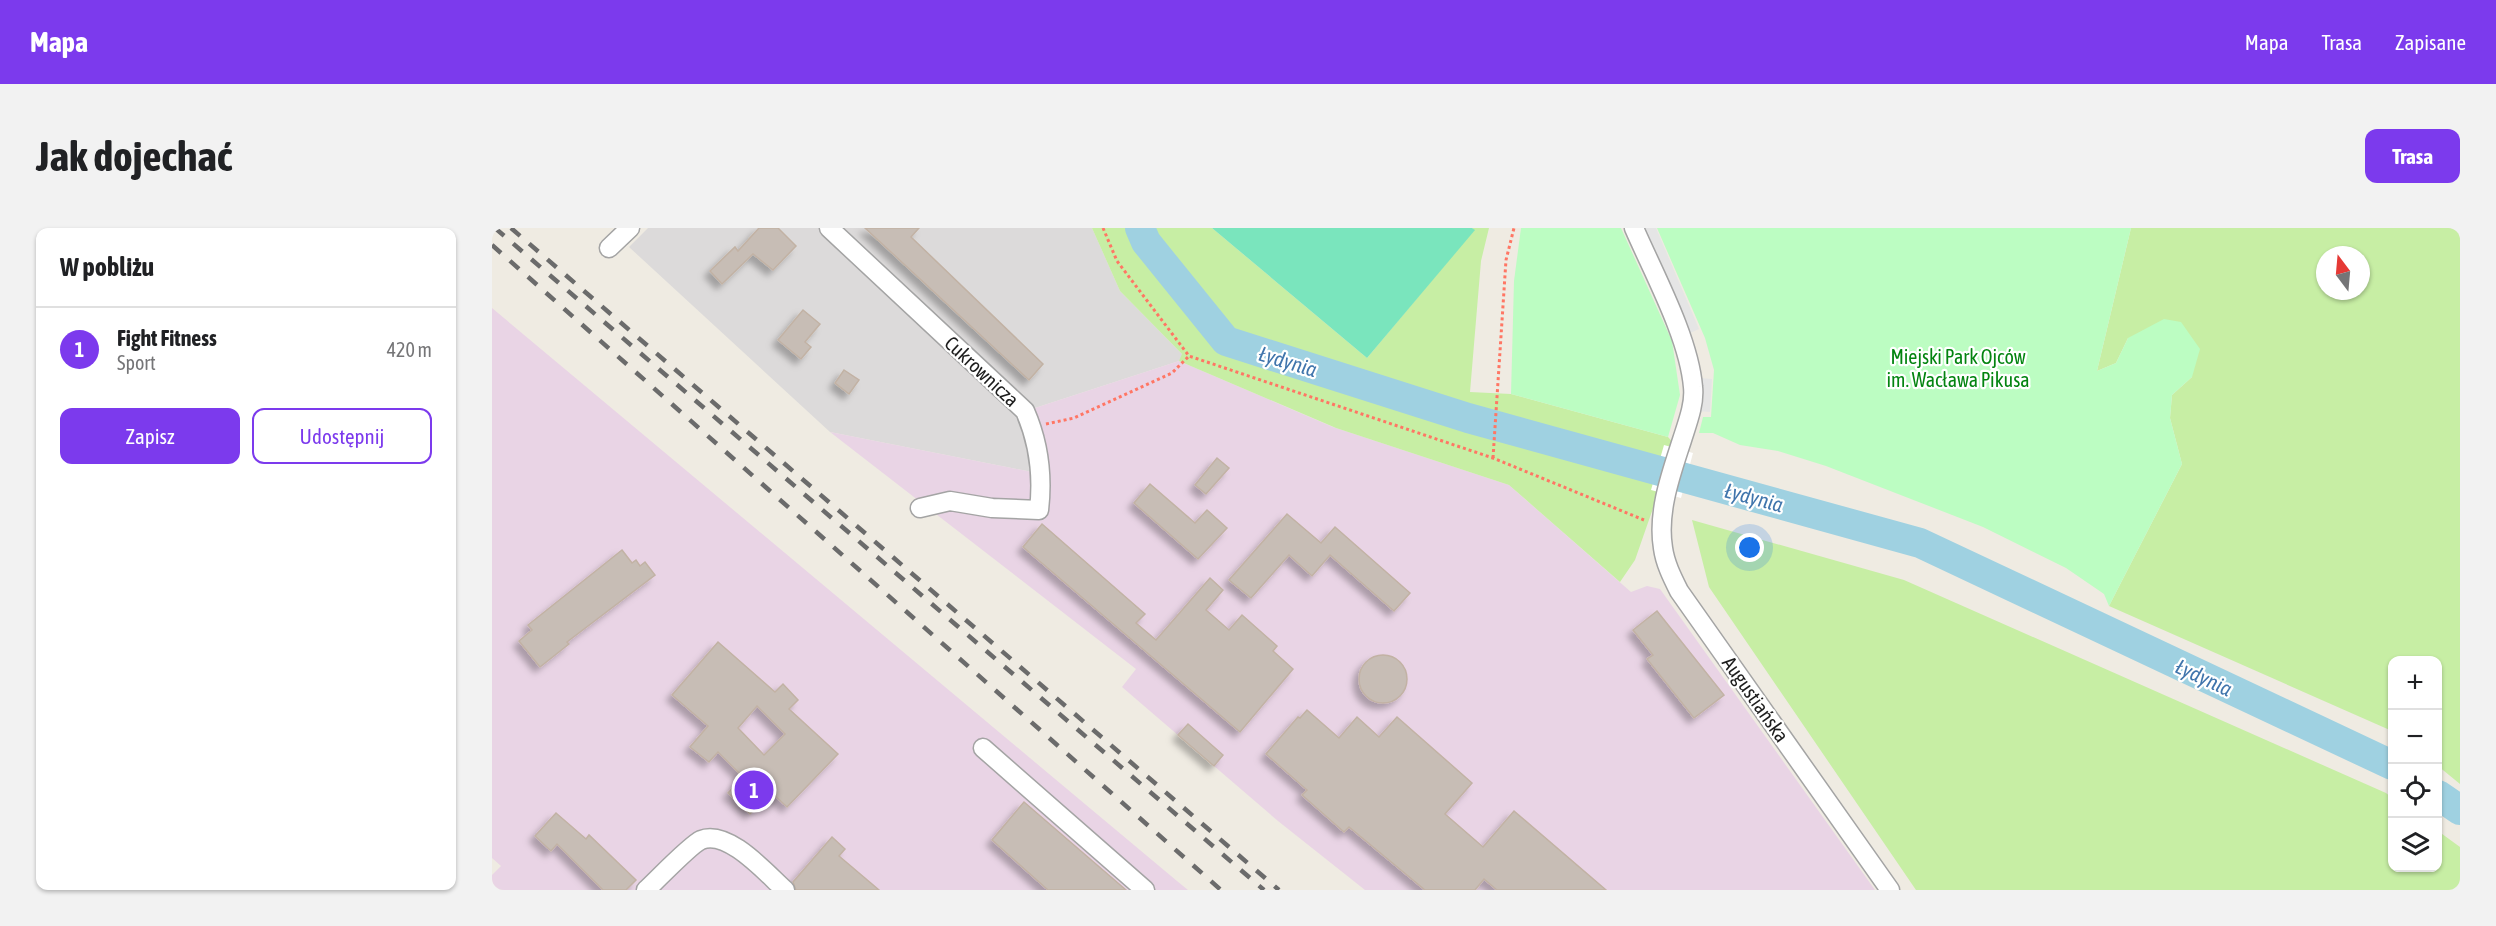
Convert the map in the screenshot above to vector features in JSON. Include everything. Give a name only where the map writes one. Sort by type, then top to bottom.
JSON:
[{"type":"street","points":[[609,248],[630,228]]},
{"type":"street","name":"Cukrownicza","points":[[829,228],[1026,411],[1035,433],[1042,484],[1039,510],[992,508],[950,501],[920,508]]},
{"type":"street","name":"Augustiańska","points":[[1634,228],[1689,360],[1693,389],[1689,416],[1666,494],[1663,527],[1663,548],[1679,591],[1890,890]]},
{"type":"street","points":[[982,748],[1145,890]]},
{"type":"street","points":[[646,890],[700,841],[715,837],[729,842],[785,890]]},
{"type":"path","points":[[1103,228],[1117,261],[1189,356],[1494,458],[1663,527]]},
{"type":"path","points":[[1494,458],[1506,260],[1514,228]]},
{"type":"path","points":[[1026,411],[1042,425],[1074,418],[1172,373],[1189,356]]},
{"type":"shaded area","points":[[648,228],[1092,228],[1120,291],[1183,355],[1179,361],[1035,408],[1032,472],[830,432],[629,247]]},
{"type":"shaded area","points":[[1642,228],[1656,228],[1699,329],[1688,334]]},
{"type":"shaded area","points":[[492,308],[1188,890],[492,890],[492,875],[501,866],[492,858]]},
{"type":"shaded area","points":[[1179,361],[1333,427],[1509,485],[1631,592],[1647,586],[1660,589],[1875,890],[1365,890],[1278,821],[1122,687],[1136,669],[830,432],[1032,472],[1035,408]]},
{"type":"shaded area","points":[[1700,378],[1712,379],[1710,412],[1698,411]]},
{"type":"green space","points":[[1092,228],[1212,228],[1367,358],[1474,230],[1472,228],[1489,228],[1481,261],[1470,392],[1511,394],[1668,437],[1679,449],[1658,494],[1635,560],[1620,582],[1509,485],[1336,428],[1179,361],[1182,354],[1120,291]]},
{"type":"green space","points":[[1212,228],[1472,228],[1475,230],[1367,358]]},
{"type":"green space","points":[[1521,228],[1621,228],[1672,341],[1680,395],[1668,437],[1511,394],[1514,281]]},
{"type":"green space","name":"Miejski Park Ojców im. Wacława Pikusa","points":[[1657,228],[2131,228],[2097,371],[2116,363],[2128,338],[2164,319],[2181,322],[2200,349],[2192,377],[2172,395],[2170,418],[2182,464],[2109,606],[2104,594],[2066,568],[1983,527],[1826,466],[1778,451],[1740,445],[1713,433],[1699,433],[1703,417],[1711,417],[1714,370],[1705,338]]},
{"type":"green space","points":[[2131,228],[2460,228],[2460,784],[2442,769],[2442,656],[2388,656],[2388,729],[2109,606],[2182,464],[2170,418],[2172,395],[2192,377],[2128,338],[2116,363],[2097,371]]},
{"type":"green space","points":[[1692,520],[1904,580],[2386,793],[2388,795],[2388,872],[2442,872],[2442,834],[2460,847],[2460,890],[1916,890],[1709,587]]},
{"type":"pier","points":[[1664,445],[1693,453],[1681,498],[1651,490]]},
{"type":"building","points":[[759,228],[778,228],[796,246],[773,270],[753,254],[722,284],[710,271],[735,247],[738,251]]},
{"type":"building","points":[[865,228],[919,228],[911,237],[1043,364],[1029,380]]},
{"type":"building","points":[[803,310],[820,324],[805,342],[811,347],[801,359],[778,340]]},
{"type":"building","points":[[844,370],[859,380],[849,394],[835,383]]},
{"type":"building","points":[[1217,458],[1229,468],[1206,494],[1195,485]]},
{"type":"building","points":[[1150,484],[1195,523],[1207,510],[1227,528],[1198,559],[1134,503]]},
{"type":"building","points":[[1287,514],[1321,543],[1335,527],[1410,593],[1394,611],[1330,555],[1312,576],[1289,555],[1251,598],[1229,580]]},
{"type":"building","points":[[1042,524],[1145,614],[1136,623],[1156,640],[1210,578],[1223,590],[1206,610],[1229,630],[1242,615],[1277,646],[1273,651],[1293,669],[1240,732],[1023,547]]},
{"type":"building","points":[[622,550],[632,563],[636,560],[640,566],[645,562],[655,575],[567,642],[569,644],[540,667],[519,641],[532,630],[528,625]]},
{"type":"building","points":[[1657,611],[1724,695],[1694,718],[1647,659],[1653,655],[1633,630]]},
{"type":"building","points":[[718,642],[775,692],[783,684],[798,700],[789,709],[838,754],[787,807],[771,792],[750,814],[728,793],[743,777],[718,752],[709,762],[690,747],[708,726],[672,695]],"holes":[[[757,706],[785,734],[764,755],[738,728]]]},
{"type":"building","points":[[1383,655],[1400,662],[1407,679],[1400,696],[1383,703],[1366,696],[1359,679],[1366,662]]},
{"type":"building","points":[[1307,710],[1339,738],[1357,717],[1379,737],[1397,717],[1472,783],[1445,814],[1483,847],[1514,811],[1606,890],[1497,890],[1484,879],[1475,890],[1425,890],[1349,827],[1344,832],[1302,795],[1307,790],[1266,754],[1298,717],[1300,718]]},
{"type":"building","points":[[1188,724],[1223,755],[1214,766],[1178,735]]},
{"type":"building","points":[[1024,802],[1126,890],[1048,890],[992,840]]},
{"type":"building","points":[[556,813],[586,839],[589,835],[636,880],[626,890],[603,890],[557,844],[551,851],[535,836]]},
{"type":"building","points":[[832,837],[845,849],[839,856],[879,890],[796,890],[793,882]]},
{"type":"waterway","name":"Łydynia","points":[[1140,228],[1146,242],[1226,341],[1468,418],[1920,543],[2390,764]]},
{"type":"waterway","name":"Łydynia","points":[[2442,798],[2460,810]]},
{"type":"railway","points":[[495,228],[1264,890]]},
{"type":"railway","points":[[511,228],[1279,890]]},
{"type":"railway","points":[[492,245],[1221,890]]},
{"type":"place","name":"Fight Fitness","points":[[754,790]]}]
